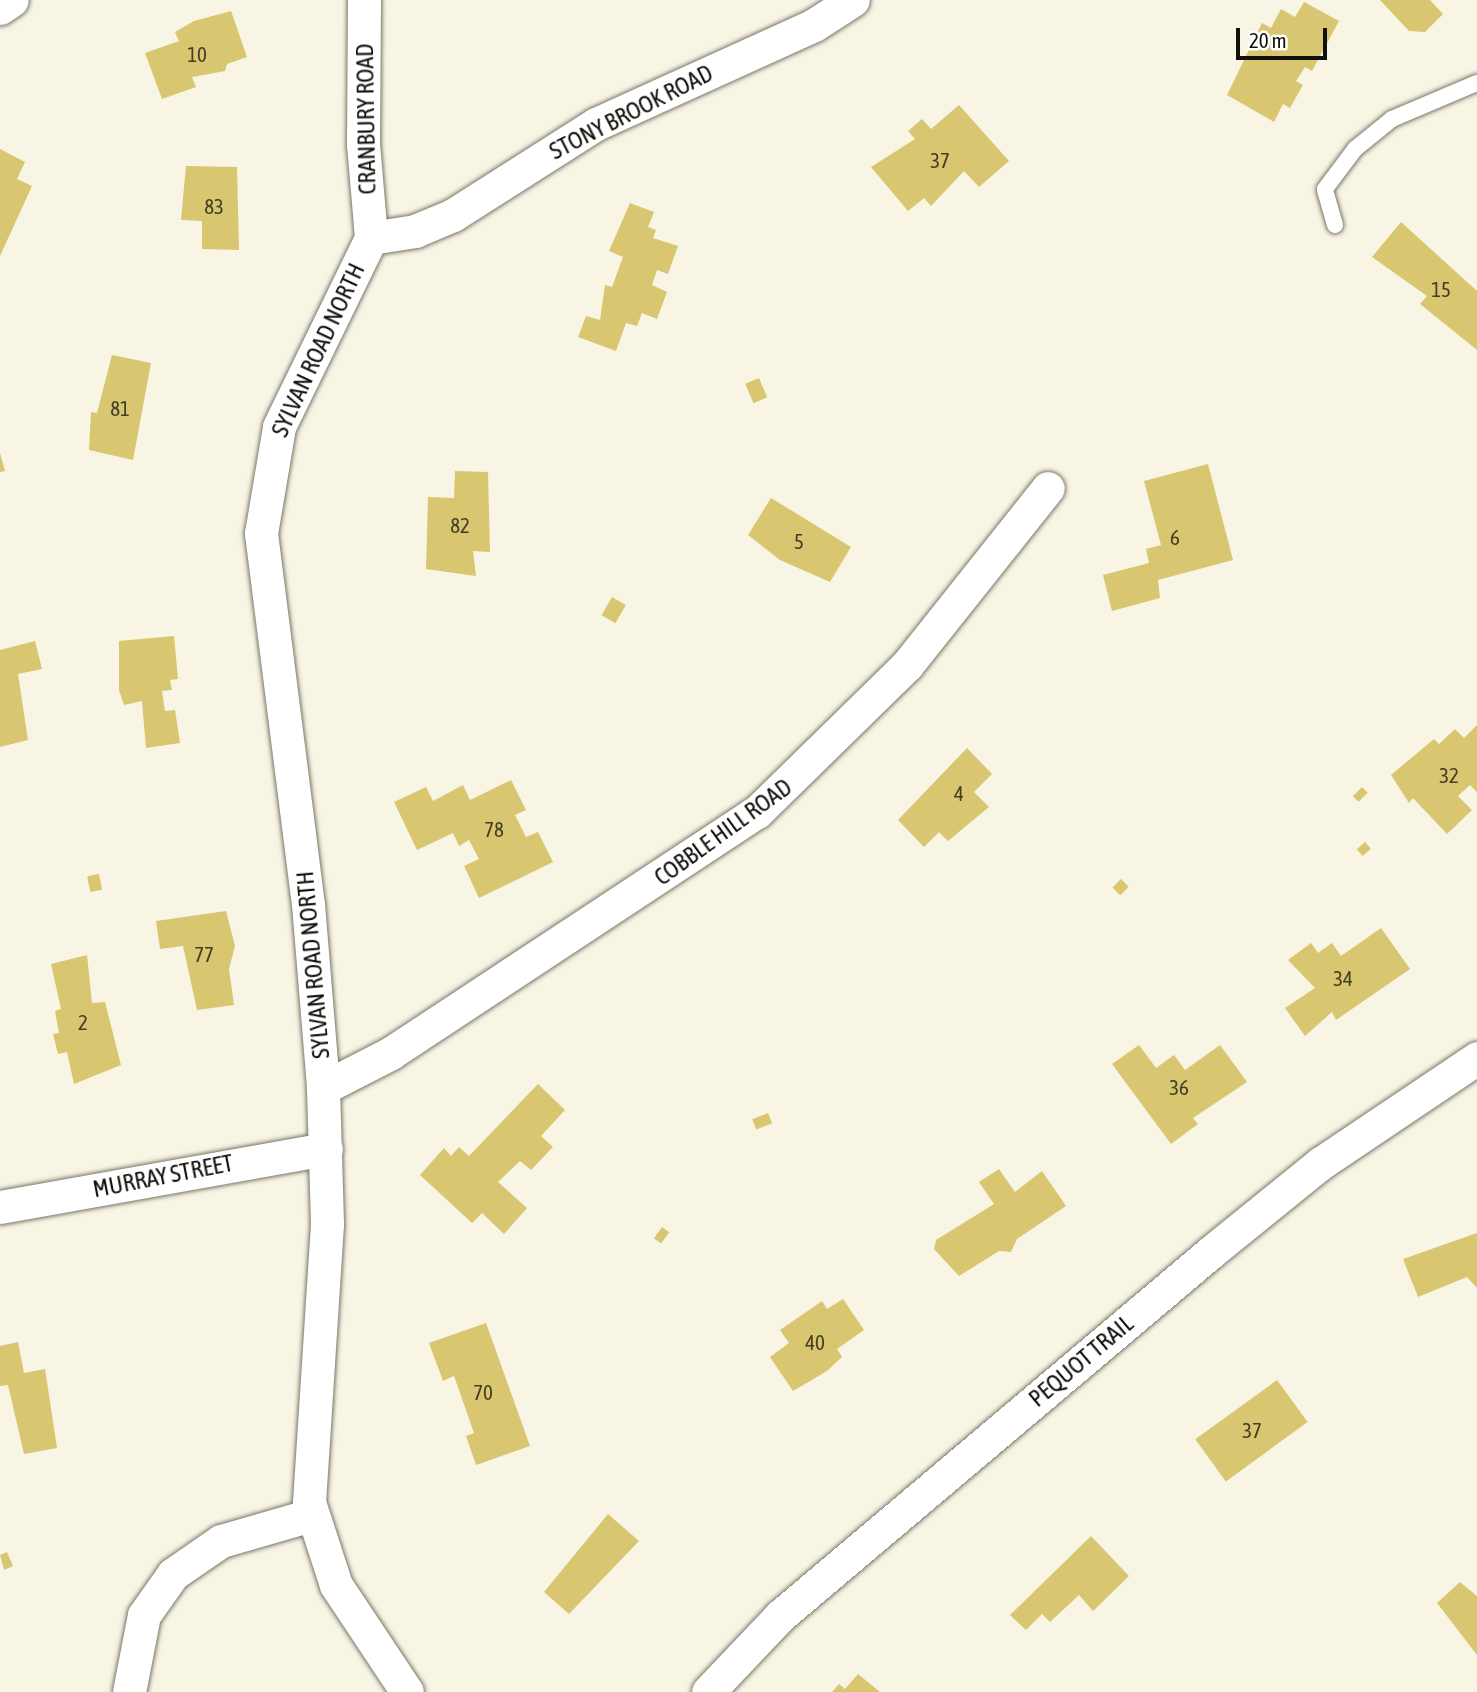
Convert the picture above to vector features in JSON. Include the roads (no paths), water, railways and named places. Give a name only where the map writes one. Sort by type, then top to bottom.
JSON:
[{"type":"street","points":[[0,8],[12,0]]},
{"type":"street","name":"CRANBURY ROAD","points":[[364,0],[363,144],[371,238]]},
{"type":"street","name":"STONY BROOK ROAD","points":[[371,238],[415,231],[453,215],[596,124],[804,30],[852,0]]},
{"type":"street","name":"SYLVAN ROAD NORTH","points":[[371,238],[279,427],[261,533],[310,916],[323,1088],[326,1149],[311,1515],[336,1585],[407,1692]]},
{"type":"street","name":"COBBLE HILL ROAD","points":[[323,1088],[391,1053],[757,812],[907,665],[1048,488]]},
{"type":"street","name":"PEQUOT TRAIL","points":[[708,1692],[780,1616],[1211,1252],[1321,1163],[1477,1058]]},
{"type":"street","name":"MURRAY STREET","points":[[0,1208],[326,1149]]},
{"type":"street","points":[[129,1692],[144,1615],[173,1574],[220,1541],[311,1515]]},
{"type":"lane","points":[[1335,226],[1325,189],[1354,149],[1392,119],[1477,83]]}]
